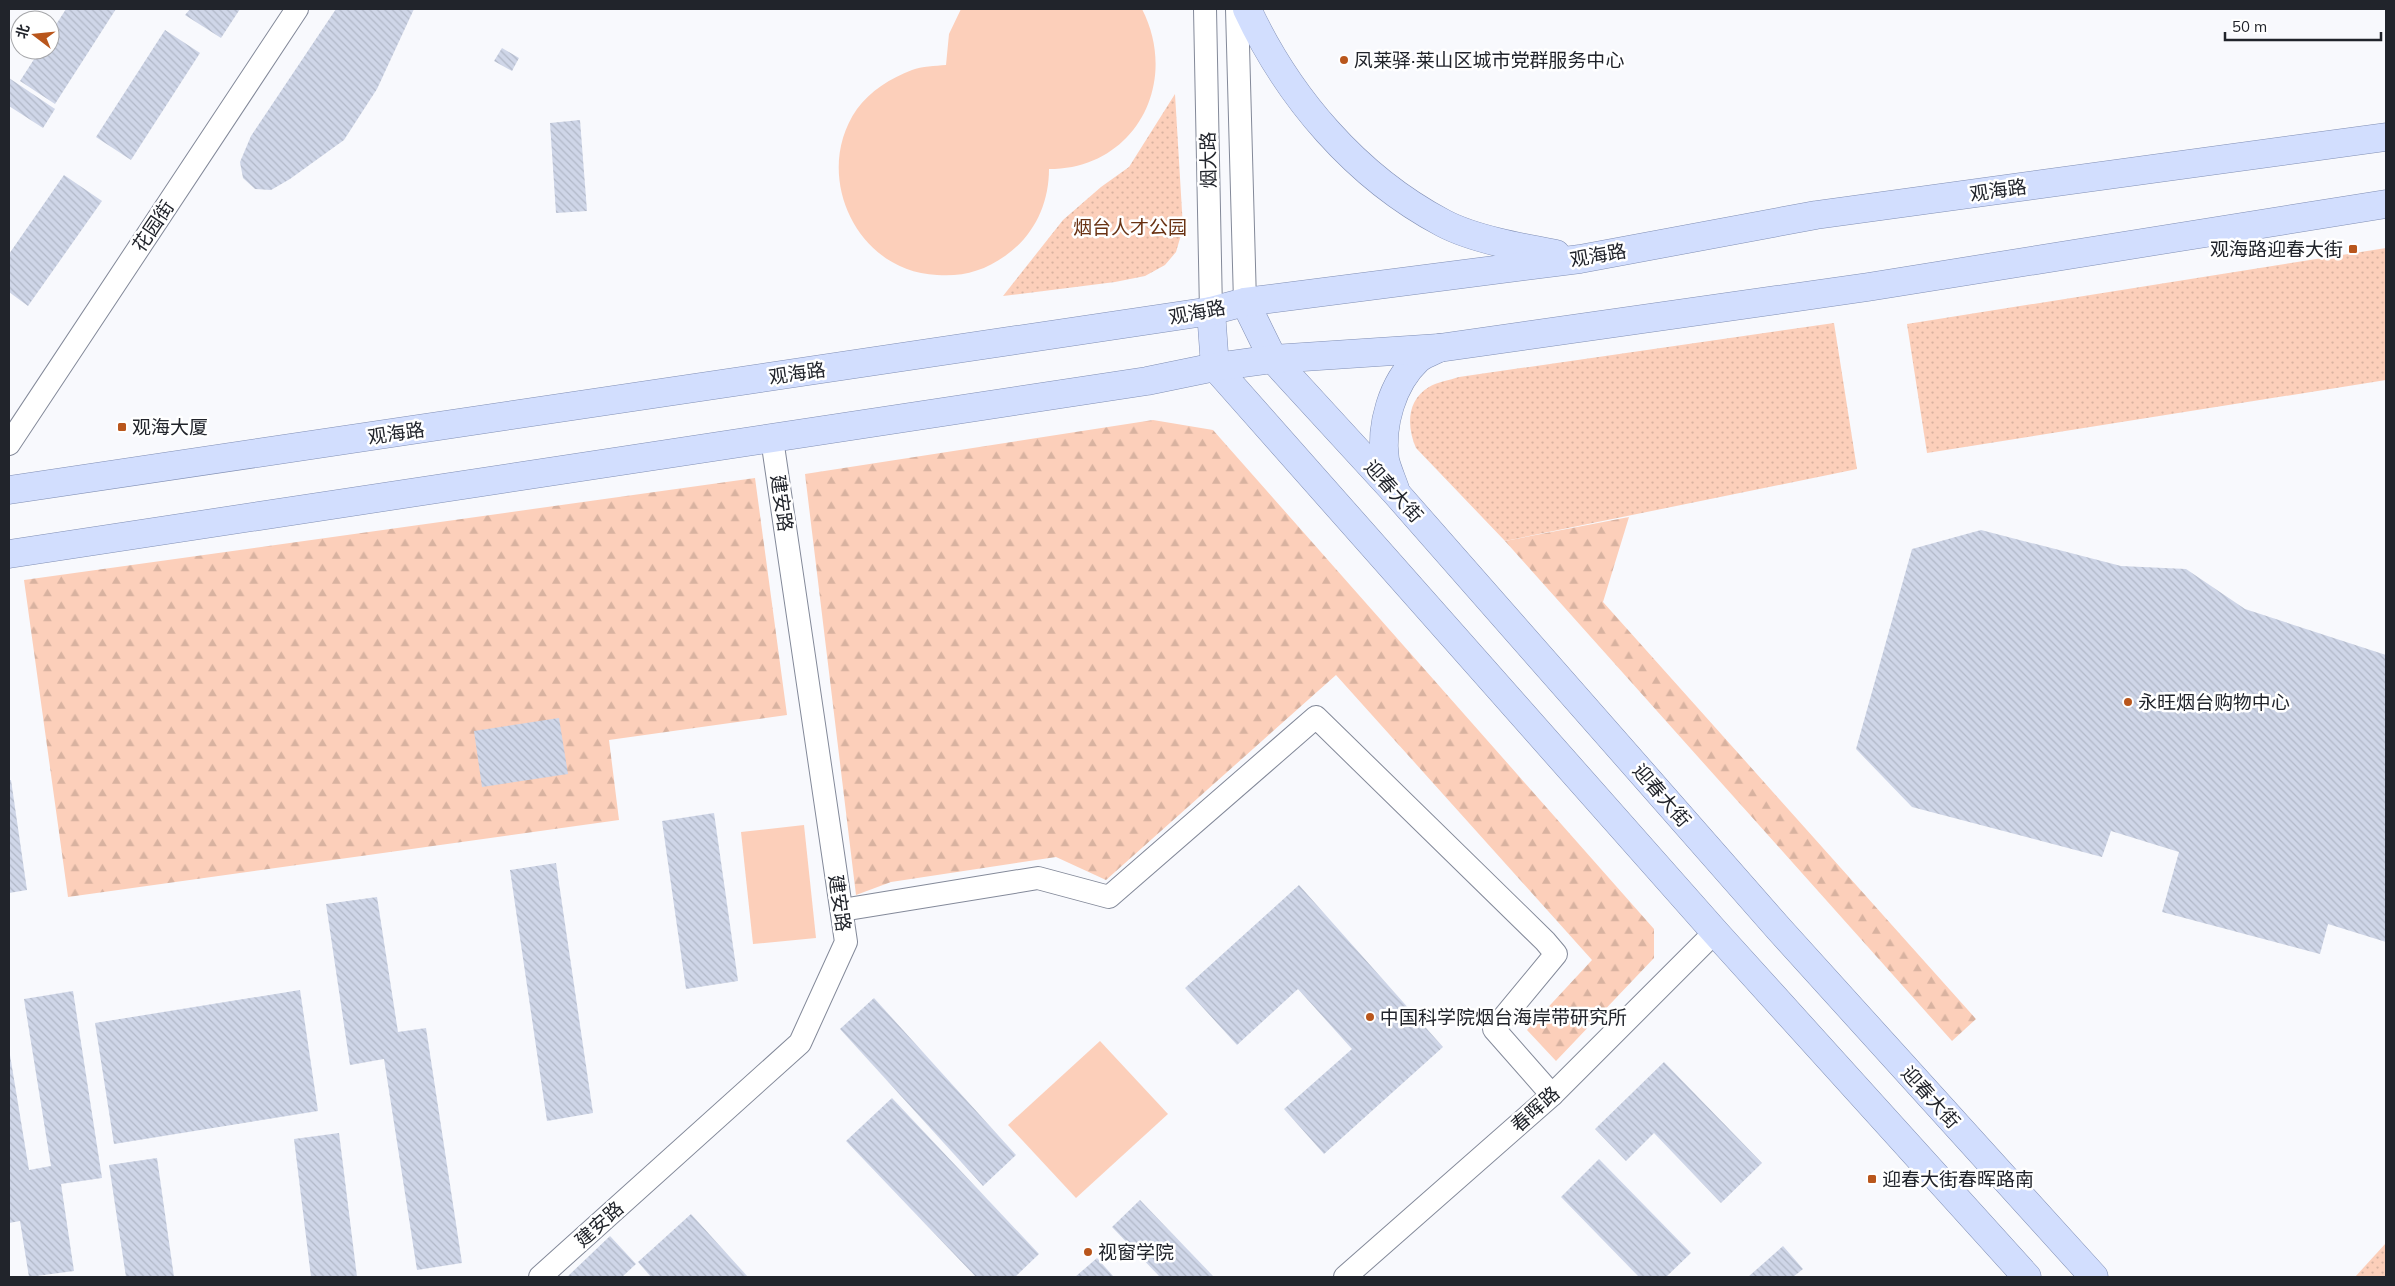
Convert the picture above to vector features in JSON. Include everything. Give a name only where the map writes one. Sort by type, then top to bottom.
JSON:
[{"type":"main road","points":[[1247,9],[1264,45],[1305,106],[1356,160],[1397,194],[1444,224],[1495,241],[1580,259]]},
{"type":"main road","name":"观海路","points":[[9,490],[1211,311],[1245,302],[1580,259],[1816,215],[2386,137]]},
{"type":"main road","points":[[9,554],[1147,380],[1215,367],[1273,360],[1439,348],[1868,287],[2386,204]]},
{"type":"main road","name":"迎春大街","points":[[1245,302],[1273,360],[1396,493],[1779,929],[2094,1277]]},
{"type":"main road","points":[[1211,311],[1215,367],[1715,932],[2027,1277]]},
{"type":"main road","points":[[1396,493],[1385,461],[1384,437],[1388,410],[1401,383],[1419,359],[1439,348]]},
{"type":"street","name":"花园街","points":[[9,444],[297,9]]},
{"type":"street","name":"烟大路","points":[[1206,9],[1211,311]]},
{"type":"street","name":"烟大路","points":[[1237,9],[1245,302]]},
{"type":"street","name":"建安路","points":[[540,1277],[800,1043],[846,942],[772,438]]},
{"type":"street","points":[[842,910],[1038,878],[1108,897],[1316,716],[1556,954],[1494,1029],[1552,1095]]},
{"type":"street","name":"春晖路","points":[[1345,1277],[1552,1095],[1715,932]]},
{"type":"green space","points":[[961,9],[1142,9],[1152,37],[1156,65],[1152,92],[1142,117],[1126,138],[1105,154],[1079,165],[1049,169],[1043,207],[1032,229],[1015,248],[989,266],[973,272],[937,275],[909,270],[884,257],[864,239],[850,216],[841,190],[839,162],[844,135],[857,109],[868,96],[889,81],[912,70],[946,65],[949,34]]},
{"type":"green space","name":"烟台人才公园","points":[[1175,94],[1183,228],[1176,252],[1165,265],[1145,276],[1115,282],[1003,296],[1063,220],[1101,187],[1129,167]]},
{"type":"green space","points":[[2386,248],[2386,380],[1927,453],[1907,324]]},
{"type":"green space","points":[[1834,323],[1857,469],[1505,541],[1416,448],[1413,440],[1410,415],[1416,399],[1429,387],[1444,381],[1459,377]]},
{"type":"green space","points":[[1153,420],[1213,430],[1654,929],[1654,958],[1556,1061],[1527,1030],[1592,960],[1336,675],[1106,880],[1056,857],[891,882],[856,895],[805,474]]},
{"type":"green space","points":[[755,478],[787,715],[609,740],[619,820],[68,897],[24,580]]},
{"type":"green space","points":[[1629,517],[1603,602],[1976,1019],[1952,1041],[1505,541]]},
{"type":"green space","points":[[804,825],[816,938],[753,944],[741,832]]},
{"type":"green space","points":[[1100,1041],[1168,1114],[1076,1198],[1008,1125]]},
{"type":"green space","points":[[2386,1243],[2386,1277],[2355,1277]]},
{"type":"building","points":[[66,9],[116,9],[55,104],[20,81],[34,60],[60,60],[60,18]]},
{"type":"building","points":[[190,9],[240,9],[221,38],[185,15]]},
{"type":"building","points":[[336,9],[414,9],[377,89],[344,140],[290,179],[271,190],[255,189],[243,178],[240,162],[251,136]]},
{"type":"building","points":[[165,30],[200,53],[131,160],[96,137]]},
{"type":"building","points":[[502,48],[519,58],[512,71],[494,61]]},
{"type":"building","points":[[9,78],[55,109],[43,128],[9,106]]},
{"type":"building","points":[[580,120],[587,211],[556,213],[550,123]]},
{"type":"building","points":[[64,175],[102,201],[28,306],[9,292],[9,254]]},
{"type":"building","name":"永旺烟台购物中心","points":[[1981,530],[2121,566],[2186,569],[2245,609],[2386,655],[2386,942],[2328,924],[2320,954],[2162,912],[2179,852],[2111,831],[2102,857],[1912,807],[1856,749],[1912,549]]},
{"type":"building","points":[[559,718],[568,774],[482,787],[474,731]]},
{"type":"building","points":[[9,780],[11,780],[27,890],[9,893]]},
{"type":"building","points":[[714,813],[738,981],[686,989],[662,821]]},
{"type":"building","points":[[556,863],[593,1113],[547,1121],[510,870]]},
{"type":"building","name":"中国科学院烟台海岸带研究所","points":[[1299,885],[1443,1047],[1324,1154],[1284,1109],[1352,1049],[1298,989],[1237,1045],[1185,988]]},
{"type":"building","points":[[377,897],[398,1032],[426,1028],[462,1263],[417,1270],[384,1059],[350,1065],[326,904]]},
{"type":"building","points":[[300,990],[318,1111],[114,1144],[95,1023]]},
{"type":"building","points":[[73,991],[102,1178],[61,1184],[74,1271],[29,1277],[20,1221],[9,1223],[9,1049],[29,1170],[51,1166],[24,999]]},
{"type":"building","points":[[874,998],[1016,1155],[983,1186],[840,1029]]},
{"type":"building","points":[[1664,1062],[1762,1163],[1721,1203],[1654,1133],[1626,1161],[1595,1129]]},
{"type":"building","points":[[892,1098],[1039,1254],[1015,1277],[976,1277],[846,1141]]},
{"type":"building","points":[[339,1133],[357,1277],[311,1277],[294,1139]]},
{"type":"building","points":[[157,1158],[174,1277],[126,1277],[109,1165]]},
{"type":"building","points":[[1599,1159],[1691,1253],[1666,1277],[1639,1277],[1561,1197]]},
{"type":"building","points":[[1140,1200],[1214,1277],[1160,1277],[1112,1227]]},
{"type":"building","points":[[691,1214],[748,1277],[651,1277],[638,1262]]},
{"type":"building","points":[[610,1236],[636,1264],[622,1277],[567,1277]]},
{"type":"building","points":[[1783,1246],[1803,1269],[1793,1277],[1748,1277]]},
{"type":"building","points":[[1097,1258],[1114,1277],[1075,1277]]},
{"type":"place","name":"凤莱驿·莱山区城市党群服务中心","points":[[1344,60]]},
{"type":"place","name":"观海路迎春大街","points":[[2353,249]]},
{"type":"place","name":"观海大厦","points":[[122,427]]},
{"type":"place","name":"永旺烟台购物中心","points":[[2128,702]]},
{"type":"place","name":"中国科学院烟台海岸带研究所","points":[[1370,1017]]},
{"type":"place","name":"迎春大街春晖路南","points":[[1872,1179]]},
{"type":"place","name":"视窗学院","points":[[1088,1252]]}]
